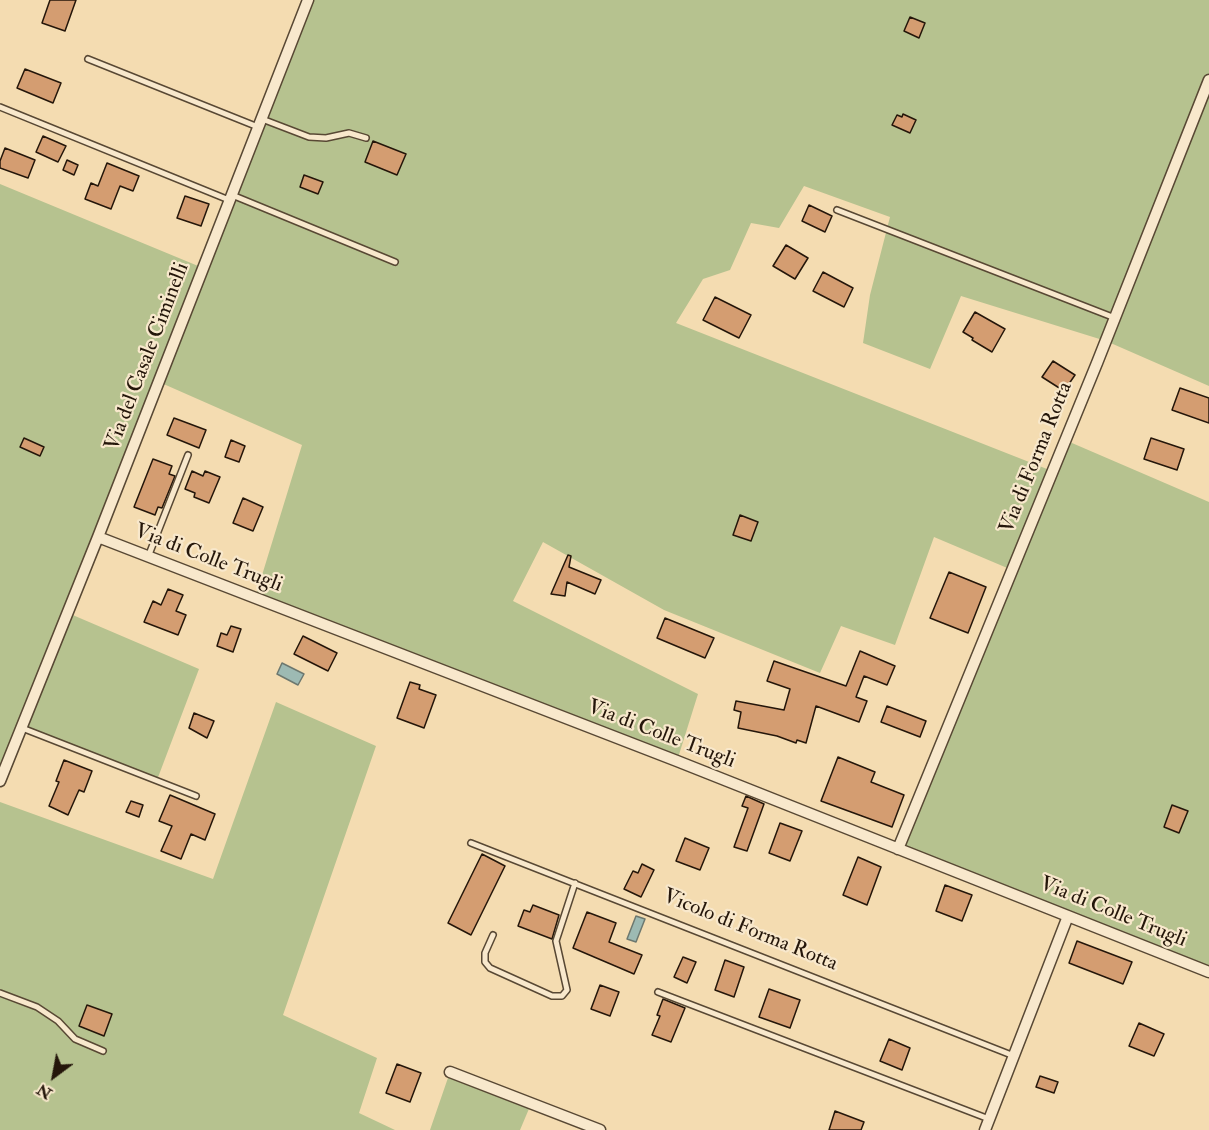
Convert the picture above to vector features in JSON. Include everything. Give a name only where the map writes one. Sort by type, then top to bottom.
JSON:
[{"type":"street","name":"Via del Casale Ciminelli","points":[[0,781],[308,0]]},
{"type":"street","name":"Via di Forma Rotta","points":[[898,849],[1115,318],[1209,80]]},
{"type":"street","name":"Via di Colle Trugli","points":[[98,537],[666,757],[1209,972]]},
{"type":"street","points":[[987,1125],[1068,916]]},
{"type":"street","points":[[450,1072],[600,1130]]},
{"type":"lane","points":[[88,59],[260,123],[309,137],[326,138],[349,133],[366,138]]},
{"type":"lane","points":[[0,107],[395,262]]},
{"type":"lane","points":[[837,210],[1115,318]]},
{"type":"lane","points":[[148,557],[188,455]]},
{"type":"lane","points":[[22,728],[196,796]]},
{"type":"lane","name":"Vicolo di Forma Rotta","points":[[471,843],[1014,1056]]},
{"type":"lane","points":[[493,935],[485,953],[485,962],[490,968],[552,996],[562,996],[567,990],[557,953],[556,937],[575,884]]},
{"type":"lane","points":[[658,992],[987,1125]]},
{"type":"lane","points":[[0,993],[48,1013],[75,1039],[103,1051]]},
{"type":"green space","points":[[308,0],[1209,0],[1209,386],[1106,341],[961,296],[930,369],[863,343],[870,295],[890,217],[804,186],[779,228],[751,223],[730,270],[703,279],[676,323],[1052,471],[1065,440],[1209,502],[1209,972],[898,849],[1012,570],[934,537],[895,645],[841,626],[820,673],[664,610],[543,542],[513,601],[698,694],[677,761],[255,598],[302,445],[159,382],[68,613],[199,669],[157,780],[22,728],[0,781],[0,184],[203,268]]},
{"type":"green space","points":[[276,702],[376,746],[283,1015],[377,1058],[359,1113],[395,1130],[0,1130],[0,802],[213,879]]},
{"type":"green space","points":[[450,1072],[531,1104],[520,1130],[430,1130]]},
{"type":"water","points":[[282,663],[304,674],[298,685],[277,674]]},
{"type":"water","points":[[636,916],[645,919],[636,942],[627,939]]},
{"type":"building","points":[[50,0],[76,0],[65,31],[42,23]]},
{"type":"building","points":[[910,17],[925,23],[919,38],[904,31]]},
{"type":"building","points":[[25,69],[61,83],[53,103],[17,88]]},
{"type":"building","points":[[903,114],[916,120],[910,133],[892,125],[897,115],[902,117]]},
{"type":"building","points":[[43,136],[66,146],[58,162],[36,152]]},
{"type":"building","points":[[373,141],[406,154],[397,175],[365,162]]},
{"type":"building","points":[[5,148],[35,160],[28,178],[0,168]]},
{"type":"building","points":[[67,160],[78,165],[74,175],[63,170]]},
{"type":"building","points":[[107,163],[139,176],[133,191],[120,186],[111,209],[85,199],[91,183],[98,186]]},
{"type":"building","points":[[304,175],[323,182],[318,194],[300,187]]},
{"type":"building","points":[[185,196],[209,204],[201,226],[177,218]]},
{"type":"building","points":[[809,205],[832,216],[825,232],[802,221]]},
{"type":"building","points":[[786,245],[808,258],[795,279],[773,266]]},
{"type":"building","points":[[823,272],[853,288],[844,307],[813,291]]},
{"type":"building","points":[[715,297],[751,315],[739,338],[703,320]]},
{"type":"building","points":[[975,312],[1005,329],[992,352],[963,332]]},
{"type":"building","points":[[1053,361],[1075,375],[1064,391],[1042,377]]},
{"type":"building","points":[[1180,388],[1209,398],[1209,423],[1172,410]]},
{"type":"building","points":[[174,418],[206,430],[199,448],[167,435]]},
{"type":"building","points":[[24,438],[44,447],[40,456],[20,447]]},
{"type":"building","points":[[1151,438],[1184,449],[1177,470],[1144,459]]},
{"type":"building","points":[[231,440],[245,446],[239,462],[225,457]]},
{"type":"building","points":[[153,459],[172,466],[169,474],[175,476],[162,508],[158,507],[155,515],[134,507]]},
{"type":"building","points":[[192,471],[203,476],[205,471],[220,477],[209,503],[194,497],[195,493],[185,489]]},
{"type":"building","points":[[243,498],[263,507],[253,531],[233,523]]},
{"type":"building","points":[[740,515],[758,522],[751,541],[733,535]]},
{"type":"building","points":[[568,555],[571,556],[569,567],[601,580],[595,594],[567,582],[565,596],[551,594]]},
{"type":"building","points":[[949,572],[986,587],[968,633],[930,618]]},
{"type":"building","points":[[168,589],[183,595],[176,611],[186,615],[178,635],[144,622],[153,601],[161,605]]},
{"type":"building","points":[[665,618],[714,638],[705,658],[657,638]]},
{"type":"building","points":[[231,626],[241,629],[233,652],[217,646],[221,633],[227,635]]},
{"type":"building","points":[[303,636],[337,653],[328,671],[294,654]]},
{"type":"building","points":[[860,651],[895,666],[887,685],[864,676],[856,697],[867,701],[859,722],[816,706],[806,743],[797,740],[796,743],[777,736],[738,728],[741,712],[734,710],[736,701],[784,710],[790,689],[767,681],[774,661],[846,686]]},
{"type":"building","points":[[410,682],[420,685],[419,689],[436,695],[424,728],[397,718]]},
{"type":"building","points":[[887,706],[926,721],[920,737],[881,722]]},
{"type":"building","points":[[194,713],[214,721],[207,738],[189,728]]},
{"type":"building","points":[[838,757],[875,772],[871,782],[904,795],[892,827],[821,801]]},
{"type":"building","points":[[64,760],[92,771],[84,792],[79,790],[68,815],[49,806],[59,782],[56,781]]},
{"type":"building","points":[[170,795],[215,814],[205,840],[191,834],[181,859],[161,851],[172,826],[159,821]]},
{"type":"building","points":[[746,796],[764,804],[747,851],[734,847],[748,808],[742,806]]},
{"type":"building","points":[[131,801],[143,805],[139,817],[126,812]]},
{"type":"building","points":[[1172,805],[1188,811],[1179,833],[1164,827]]},
{"type":"building","points":[[780,823],[802,831],[790,861],[769,853]]},
{"type":"building","points":[[685,838],[709,848],[700,870],[676,861]]},
{"type":"building","points":[[482,854],[505,866],[471,935],[448,923]]},
{"type":"building","points":[[858,857],[881,867],[867,905],[843,895]]},
{"type":"building","points":[[642,864],[654,870],[641,897],[624,889],[633,871],[638,873]]},
{"type":"building","points":[[945,885],[972,895],[962,921],[936,911]]},
{"type":"building","points":[[533,905],[559,915],[552,939],[518,926],[524,910],[530,912]]},
{"type":"building","points":[[587,912],[616,923],[609,942],[642,955],[634,974],[573,948]]},
{"type":"building","points":[[1077,941],[1132,962],[1123,984],[1069,963]]},
{"type":"building","points":[[683,957],[696,962],[687,983],[674,977]]},
{"type":"building","points":[[725,960],[744,967],[734,997],[715,990]]},
{"type":"building","points":[[600,985],[619,992],[610,1016],[591,1009]]},
{"type":"building","points":[[769,989],[800,1000],[790,1028],[759,1017]]},
{"type":"building","points":[[663,999],[685,1008],[671,1042],[652,1035],[660,1016],[657,1015]]},
{"type":"building","points":[[87,1005],[112,1014],[104,1036],[79,1026]]},
{"type":"building","points":[[1139,1023],[1164,1034],[1154,1056],[1129,1046]]},
{"type":"building","points":[[889,1039],[910,1048],[902,1070],[880,1061]]},
{"type":"building","points":[[397,1064],[421,1073],[410,1102],[386,1093]]},
{"type":"building","points":[[1040,1076],[1058,1082],[1054,1093],[1036,1087]]},
{"type":"building","points":[[835,1111],[864,1122],[861,1130],[829,1130]]}]
